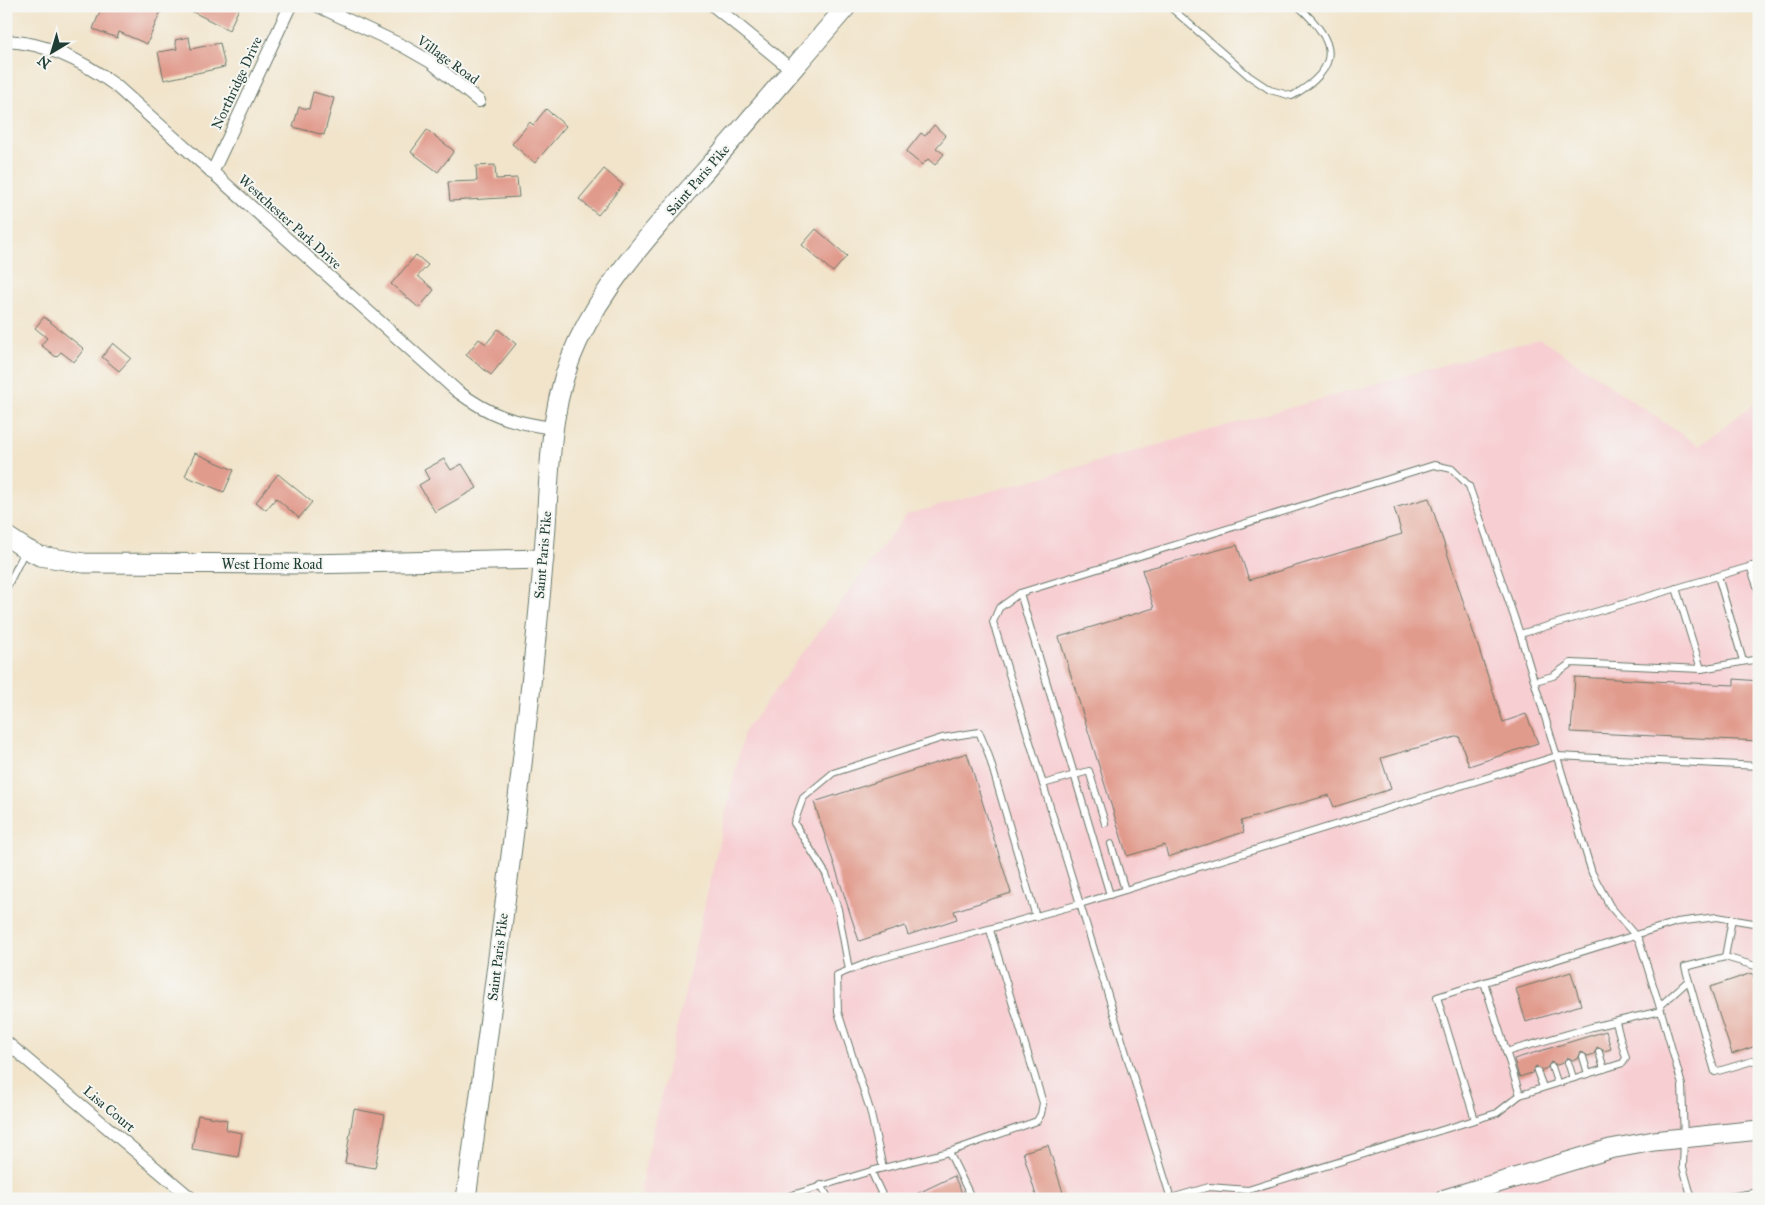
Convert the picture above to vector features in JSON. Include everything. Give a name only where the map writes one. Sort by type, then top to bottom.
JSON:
[{"type":"street","name":"Northridge Drive","points":[[212,173],[290,6]]},
{"type":"street","name":"Village Road","points":[[318,6],[410,50],[446,73],[479,101]]},
{"type":"street","points":[[714,6],[792,70]]},
{"type":"street","name":"Saint Paris Pike","points":[[466,1199],[502,922],[544,559],[552,428],[556,403],[565,374],[578,341],[597,307],[653,231],[847,6]]},
{"type":"street","name":"Westchester Park Drive","points":[[6,41],[47,48],[70,56],[94,69],[115,85],[458,391],[478,406],[499,416],[518,423],[552,428]]},
{"type":"street","name":"West Home Road","points":[[6,536],[26,550],[56,560],[84,563],[308,564],[544,559]]},
{"type":"street","name":"Lisa Court","points":[[6,1042],[192,1199]]},
{"type":"street","points":[[1445,1199],[1481,1191],[1610,1149],[1684,1138],[1759,1130]]},
{"type":"lane","points":[[1169,6],[1249,76],[1270,90],[1292,96],[1303,90],[1321,70],[1329,58],[1330,47],[1318,24],[1298,6]]},
{"type":"lane","points":[[1616,1023],[1626,1058],[1623,1063],[1520,1095],[1498,1113],[1248,1190],[1209,1187],[1171,1198],[993,622],[999,608],[1020,593],[1434,465],[1452,468],[1469,486],[1535,681],[1592,873],[1610,906],[1639,940],[1682,1085],[1683,1167],[1692,1199]]},
{"type":"lane","points":[[6,589],[26,550]]},
{"type":"lane","points":[[1520,634],[1759,564]]},
{"type":"lane","points":[[1750,566],[1759,592]]},
{"type":"lane","points":[[1718,576],[1743,661]]},
{"type":"lane","points":[[1676,588],[1701,669]]},
{"type":"lane","points":[[1020,593],[1110,895]]},
{"type":"lane","points":[[1535,681],[1553,676],[1571,663],[1701,669],[1759,659]]},
{"type":"lane","points":[[849,970],[838,909],[826,874],[794,823],[803,798],[833,774],[942,738],[979,732],[988,753],[1036,917]]},
{"type":"lane","points":[[883,1168],[870,1110],[838,1012],[837,975],[875,960],[1080,904],[1557,756],[1759,766]]},
{"type":"lane","points":[[1043,784],[1089,771],[1105,823]]},
{"type":"lane","points":[[1112,844],[1125,890]]},
{"type":"lane","points":[[1474,1120],[1437,996],[1677,922],[1717,917],[1759,924]]},
{"type":"lane","points":[[1725,956],[1732,919]]},
{"type":"lane","points":[[779,1199],[821,1185],[949,1152],[1037,1121],[1041,1114],[1043,1103],[990,930]]},
{"type":"lane","points":[[1759,967],[1725,956],[1685,967],[1715,1072],[1759,1059]]},
{"type":"lane","points":[[1506,1052],[1592,1027],[1616,1023],[1660,1009],[1688,981]]},
{"type":"lane","points":[[1484,982],[1520,1095]]},
{"type":"lane","points":[[1592,1027],[1594,1034]]},
{"type":"lane","points":[[1576,1032],[1578,1040]]},
{"type":"lane","points":[[1560,1036],[1562,1044]]},
{"type":"lane","points":[[1544,1041],[1546,1049]]},
{"type":"lane","points":[[1529,1045],[1531,1054]]},
{"type":"lane","points":[[1599,1052],[1604,1069]]},
{"type":"lane","points":[[1583,1057],[1588,1074]]},
{"type":"lane","points":[[1568,1062],[1573,1078]]},
{"type":"lane","points":[[1552,1067],[1557,1082]]},
{"type":"lane","points":[[1537,1071],[1543,1087]]},
{"type":"lane","points":[[949,1152],[972,1199]]},
{"type":"lane","points":[[872,1171],[884,1199]]},
{"type":"lane","points":[[821,1185],[829,1199]]},
{"type":"lane","points":[[1716,1199],[1759,1192]]},
{"type":"lane","points":[[1671,1199],[1699,1199]]},
{"type":"shaded area","points":[[1540,338],[1699,446],[1759,400],[1759,1199],[645,1199],[640,1189],[744,732],[906,515]]},
{"type":"building","points":[[102,6],[163,6],[147,44],[119,32],[117,38],[93,29]]},
{"type":"building","points":[[181,6],[240,6],[229,30]]},
{"type":"building","points":[[189,37],[191,49],[220,43],[225,67],[164,80],[158,52],[177,49],[175,40]]},
{"type":"building","points":[[313,92],[334,98],[324,135],[293,127],[299,107],[309,109]]},
{"type":"building","points":[[546,109],[566,126],[535,163],[512,144],[530,122],[533,125]]},
{"type":"building","points":[[934,125],[946,136],[936,148],[944,154],[935,165],[928,159],[922,165],[906,152],[921,133],[925,136]]},
{"type":"building","points":[[427,130],[454,151],[438,172],[411,152]]},
{"type":"building","points":[[495,165],[496,179],[517,178],[519,197],[450,201],[448,182],[477,181],[476,166]]},
{"type":"building","points":[[604,169],[623,185],[598,215],[579,199]]},
{"type":"building","points":[[816,229],[847,256],[833,272],[802,245]]},
{"type":"building","points":[[416,255],[428,265],[418,276],[434,290],[419,308],[391,284]]},
{"type":"building","points":[[44,317],[84,349],[74,362],[61,352],[56,357],[41,345],[47,338],[35,328]]},
{"type":"building","points":[[498,329],[516,344],[491,375],[466,355],[479,339],[486,344]]},
{"type":"building","points":[[113,343],[131,358],[119,371],[102,357]]},
{"type":"building","points":[[195,453],[234,470],[224,492],[185,476]]},
{"type":"building","points":[[444,459],[451,470],[462,464],[477,488],[435,512],[419,485],[429,479],[424,470]]},
{"type":"building","points":[[278,474],[312,502],[299,518],[276,498],[266,510],[256,502]]},
{"type":"building","points":[[1429,498],[1503,722],[1526,714],[1538,743],[1469,766],[1459,736],[1381,758],[1391,789],[1334,807],[1329,795],[1241,821],[1244,832],[1168,857],[1165,845],[1127,856],[1059,637],[1154,608],[1142,570],[1237,545],[1249,580],[1402,534],[1394,508]]},
{"type":"building","points":[[1575,677],[1734,685],[1734,679],[1759,681],[1759,741],[1571,732]]},
{"type":"building","points":[[967,753],[1011,893],[954,911],[957,919],[908,935],[905,926],[859,941],[814,802]]},
{"type":"building","points":[[1571,972],[1581,1005],[1526,1022],[1516,989]]},
{"type":"building","points":[[1752,973],[1759,992],[1759,1045],[1732,1054],[1710,987]]},
{"type":"building","points":[[1606,1031],[1611,1049],[1604,1051],[1597,1047],[1594,1054],[1588,1056],[1581,1052],[1578,1059],[1573,1060],[1567,1057],[1563,1063],[1557,1065],[1551,1062],[1547,1068],[1542,1070],[1536,1066],[1532,1073],[1519,1077],[1514,1059]]},
{"type":"building","points":[[354,1109],[385,1115],[375,1168],[345,1163]]},
{"type":"building","points":[[198,1115],[227,1120],[226,1130],[242,1133],[238,1157],[192,1149]]},
{"type":"building","points":[[1048,1145],[1065,1199],[1037,1199],[1023,1152]]},
{"type":"building","points":[[954,1176],[965,1199],[906,1199]]}]
